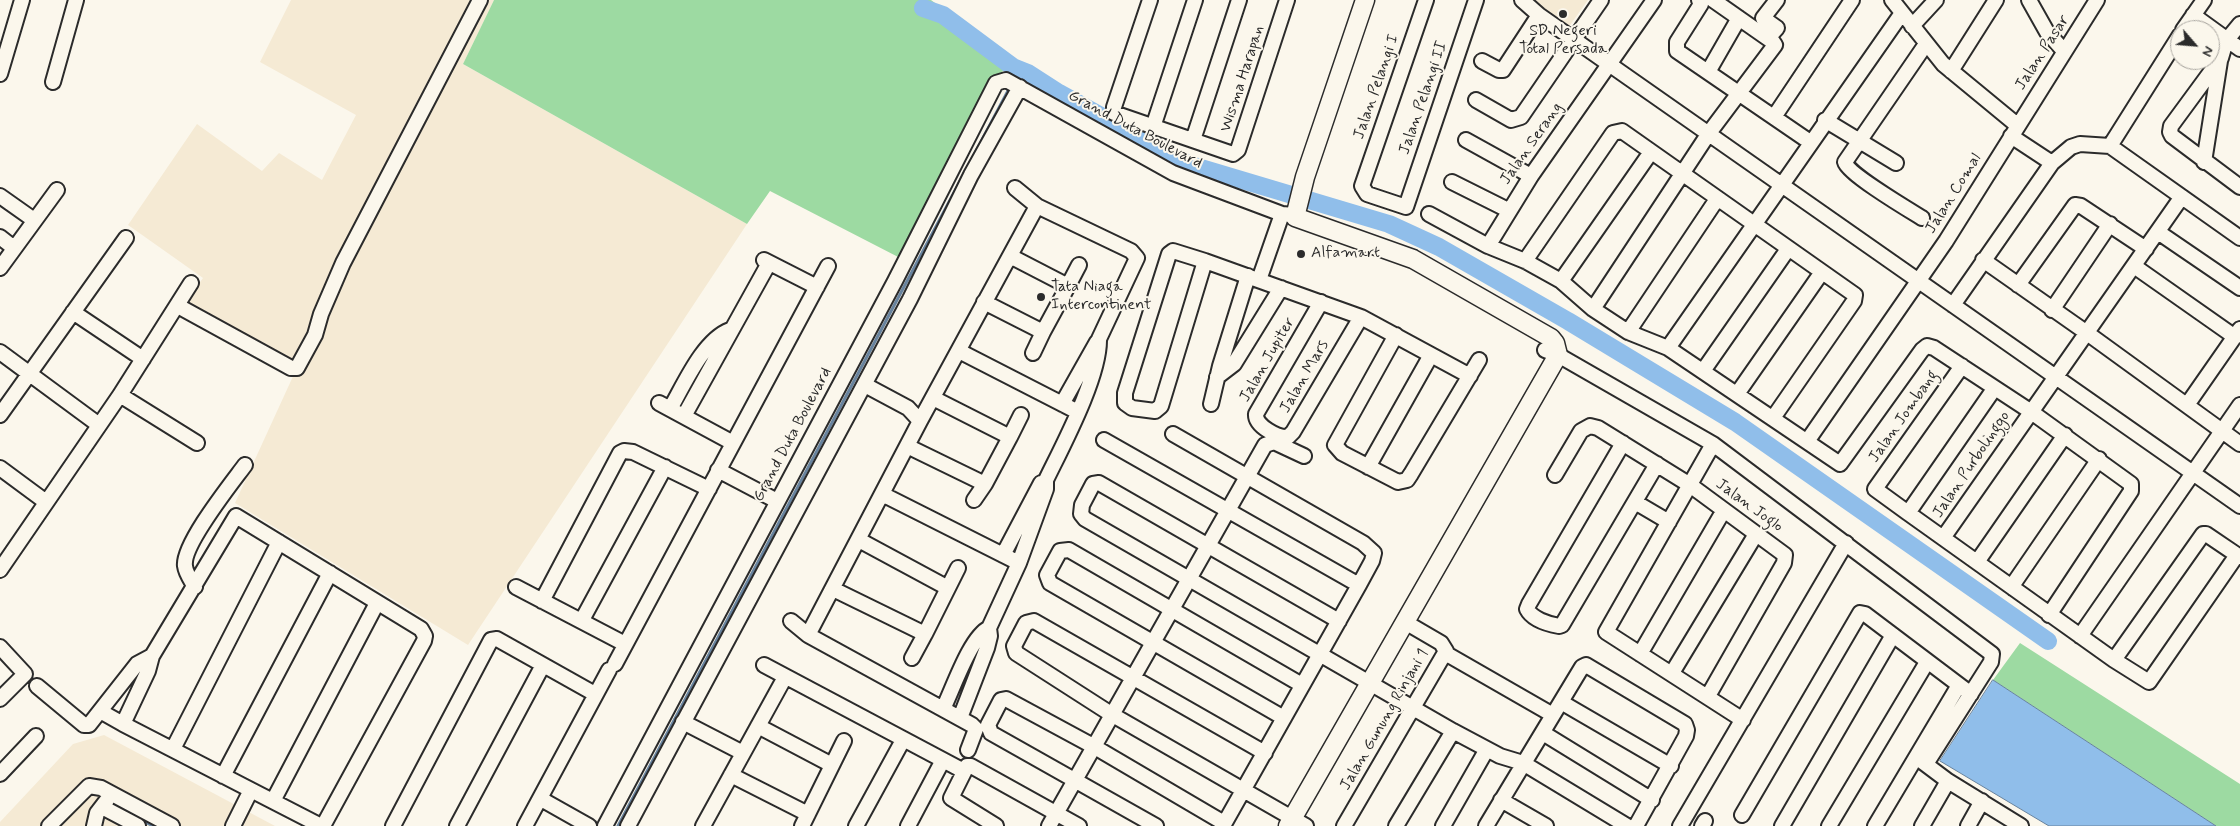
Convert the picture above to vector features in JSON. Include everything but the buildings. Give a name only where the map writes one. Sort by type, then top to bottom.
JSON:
[{"type":"main road","points":[[1357,0],[1288,213],[1283,218],[1411,269],[1542,344],[1552,353]]},
{"type":"main road","points":[[1299,180],[1365,0]]},
{"type":"main road","points":[[1366,681],[1405,622],[1552,353]]},
{"type":"main road","points":[[1290,822],[1544,359],[1552,353]]},
{"type":"street","points":[[0,74],[22,0]]},
{"type":"street","points":[[53,82],[76,0]]},
{"type":"street","points":[[178,306],[291,368],[297,368],[315,335],[321,314],[343,263],[480,0]]},
{"type":"street","name":"Wisma Harapan","points":[[1150,0],[1114,110],[1116,114],[1231,154],[1238,150],[1287,0]]},
{"type":"street","points":[[1153,127],[1195,0]]},
{"type":"street","name":"Wisma Harapan","points":[[1193,140],[1239,0]]},
{"type":"street","name":"Jalan Pelangi I","points":[[1406,207],[1367,194],[1362,186],[1426,0]]},
{"type":"street","name":"Jalan Pelangi II","points":[[1406,207],[1476,0]]},
{"type":"street","points":[[1522,0],[1539,15],[2240,506]]},
{"type":"street","points":[[1476,100],[1511,120],[1518,120],[1601,0]]},
{"type":"street","name":"Jalan Serang","points":[[1488,246],[1508,210],[1654,0]]},
{"type":"street","points":[[1768,38],[1776,28],[1763,18],[1777,0]]},
{"type":"street","points":[[1774,117],[1852,0]]},
{"type":"street","points":[[1892,0],[1926,44],[1951,71],[2014,130],[2052,162]]},
{"type":"street","points":[[1912,26],[1936,0]]},
{"type":"street","points":[[1951,71],[1996,0]]},
{"type":"street","points":[[2029,0],[2047,32],[2064,51]]},
{"type":"street","name":"Jalan Pasar","points":[[2014,130],[2097,0]]},
{"type":"street","points":[[2190,20],[2204,0]]},
{"type":"street","points":[[1593,309],[1709,133],[1739,92],[1775,45],[1739,18],[1705,1],[1676,42],[1675,48],[1708,72],[1739,92],[1810,142]]},
{"type":"street","points":[[1668,348],[1825,120],[1902,13]]},
{"type":"street","points":[[1482,61],[1499,70],[1505,68],[1539,15]]},
{"type":"street","points":[[2193,15],[2226,41],[2240,49]]},
{"type":"street","points":[[1708,72],[1739,18]]},
{"type":"street","points":[[2204,162],[2221,58],[2226,41],[2240,24]]},
{"type":"street","points":[[1922,218],[1846,166],[1846,160],[1861,141],[1926,44]]},
{"type":"street","points":[[2110,146],[2170,51]]},
{"type":"street","points":[[2221,58],[2170,130],[2172,136],[2204,162],[2240,187]]},
{"type":"street","name":"Grand Duta Boulevard","points":[[605,826],[865,385],[902,290],[993,88],[999,80],[1013,84],[1174,173],[1288,213]]},
{"type":"street","name":"Grand Duta Boulevard","points":[[628,826],[683,722],[779,497],[971,175],[1013,84]]},
{"type":"street","points":[[1825,120],[1896,162]]},
{"type":"street","name":"Jalan Comal","points":[[1808,440],[1919,281],[2014,130]]},
{"type":"street","points":[[1525,261],[1614,132],[1622,131],[1853,294],[1855,300],[1774,418]]},
{"type":"street","points":[[1466,140],[1531,176]]},
{"type":"street","points":[[1953,305],[2052,162],[2071,147],[2080,144],[2110,146],[2240,238]]},
{"type":"street","points":[[1562,281],[1651,152]]},
{"type":"street","points":[[1452,182],[1508,210]]},
{"type":"street","points":[[1015,188],[1037,206],[1135,254],[1134,267],[1099,339],[1062,404]]},
{"type":"street","points":[[0,268],[57,190]]},
{"type":"street","points":[[0,196],[34,220]]},
{"type":"street","name":"Jalan Purbolinggo","points":[[1943,538],[2030,411],[2182,198]]},
{"type":"street","points":[[1628,332],[1718,199]]},
{"type":"street","points":[[2018,285],[2075,206],[2079,205],[2146,249]]},
{"type":"street","points":[[808,635],[834,589],[920,421],[1037,206]]},
{"type":"street","points":[[1212,404],[1218,377],[1254,278],[1288,213]]},
{"type":"street","points":[[1429,214],[1488,246],[1525,261],[1562,281],[1593,309],[1628,332],[1668,348],[1808,440],[1840,464],[1924,348],[1927,346],[1934,348],[1962,366],[2065,435],[2130,482],[2131,489],[2049,615]]},
{"type":"street","points":[[2052,310],[2110,224]]},
{"type":"street","points":[[2158,232],[2240,288]]},
{"type":"street","points":[[0,237],[14,248]]},
{"type":"street","points":[[0,415],[126,238]]},
{"type":"street","points":[[1703,371],[1788,248]]},
{"type":"street","points":[[1205,260],[1161,406],[1155,411],[1132,408],[1125,403],[1124,396],[1169,254],[1177,252],[1205,260],[1361,316],[1470,376]]},
{"type":"street","points":[[1010,256],[1068,286]]},
{"type":"street","points":[[1983,260],[2240,444]]},
{"type":"street","points":[[684,416],[767,261],[817,287]]},
{"type":"street","points":[[1033,353],[1079,265]]},
{"type":"street","points":[[525,826],[828,266]]},
{"type":"street","points":[[2134,266],[2237,333],[2187,405]]},
{"type":"street","points":[[1737,394],[1822,272]]},
{"type":"street","points":[[0,570],[120,395],[191,283]]},
{"type":"street","points":[[1218,377],[1234,364],[1281,288]]},
{"type":"street","points":[[984,302],[1043,332]]},
{"type":"street","name":"Jalan Jupiter","points":[[1270,430],[1257,422],[1256,414],[1321,302]]},
{"type":"street","points":[[72,312],[143,359]]},
{"type":"street","name":"Jalan Mars","points":[[1270,430],[1284,437],[1293,432],[1361,316]]},
{"type":"street","points":[[730,329],[716,337],[708,346],[664,406],[733,443]]},
{"type":"street","points":[[1396,335],[1336,443],[1336,448],[1398,482],[1407,480],[1479,360]]},
{"type":"street","points":[[1003,555],[1039,486],[1046,480],[1078,412],[1099,352],[1099,339]]},
{"type":"street","points":[[959,351],[1078,412]]},
{"type":"street","points":[[0,352],[99,425]]},
{"type":"street","points":[[1552,353],[1713,444],[1992,654],[1991,662],[1971,694],[1920,760],[1875,826]]},
{"type":"street","points":[[1368,467],[1432,355]]},
{"type":"street","name":"Jalan Jombang","points":[[1908,513],[1874,489],[1962,366]]},
{"type":"street","points":[[865,385],[908,408],[920,421]]},
{"type":"street","points":[[1994,389],[1908,513],[2114,660],[2149,682],[2239,556],[2203,534],[2114,660]]},
{"type":"street","points":[[120,395],[196,443]]},
{"type":"street","points":[[933,398],[1010,437]]},
{"type":"street","points":[[2080,636],[2240,406]]},
{"type":"street","points":[[974,500],[985,484],[1021,415]]},
{"type":"street","name":"Jalan Joglo","points":[[1555,474],[1585,427],[1598,428],[1690,485],[1781,551],[1786,558],[1708,696]]},
{"type":"street","points":[[1156,826],[991,733],[988,725],[1000,702],[1006,698],[1093,746],[1223,824],[1265,753],[1372,561],[1372,550],[1173,434]]},
{"type":"street","points":[[1977,562],[2065,435]]},
{"type":"street","points":[[1104,440],[1360,585]]},
{"type":"street","points":[[1049,826],[1267,442],[1274,442],[1304,456]]},
{"type":"street","points":[[1623,443],[1529,604],[1528,612],[1548,624],[1559,626],[1562,624],[1657,464]]},
{"type":"street","points":[[1713,444],[1606,630],[1607,635],[1672,673],[1743,720]]},
{"type":"street","points":[[907,446],[985,484]]},
{"type":"street","points":[[542,601],[620,453],[624,451],[633,452],[709,489]]},
{"type":"street","points":[[2013,588],[2014,583],[2099,459]]},
{"type":"street","points":[[196,587],[187,574],[186,557],[217,503],[245,465]]},
{"type":"street","points":[[721,466],[779,497]]},
{"type":"street","points":[[582,620],[665,467]]},
{"type":"street","points":[[0,468],[46,502]]},
{"type":"street","points":[[960,718],[987,648],[990,636],[989,628],[1019,563],[1046,489],[1046,480]]},
{"type":"street","points":[[1339,621],[1099,483],[1095,483],[1092,486],[1082,505],[1083,516],[1453,731],[1487,750],[1523,763],[1627,826]]},
{"type":"street","points":[[882,494],[1019,563]]},
{"type":"street","points":[[1635,502],[1669,522]]},
{"type":"street","points":[[100,711],[322,826],[424,641],[425,636],[421,629],[377,604],[217,503]]},
{"type":"street","points":[[1640,654],[1724,510]]},
{"type":"street","points":[[123,724],[148,671],[152,656],[196,587],[236,516]]},
{"type":"street","points":[[1672,673],[1756,534]]},
{"type":"street","points":[[859,540],[948,588]]},
{"type":"street","points":[[173,750],[280,542]]},
{"type":"street","points":[[1680,826],[1846,543]]},
{"type":"street","points":[[1284,718],[1050,583],[1047,575],[1060,551],[1069,550],[1302,685]]},
{"type":"street","points":[[912,658],[958,568]]},
{"type":"street","points":[[223,776],[330,573]]},
{"type":"street","points":[[516,587],[625,644]]},
{"type":"street","points":[[834,589],[925,634]]},
{"type":"street","points":[[274,801],[377,604]]},
{"type":"street","points":[[1742,815],[1859,614],[1865,614],[1971,694]]},
{"type":"street","points":[[791,620],[808,635],[960,718],[976,729],[968,750]]},
{"type":"street","points":[[1265,753],[1034,621],[1026,623],[1014,646],[1016,653],[1111,714],[1244,789],[1290,822]]},
{"type":"street","name":"Jalan Gunung Rinjani 1","points":[[1344,826],[1445,653],[1443,644],[1405,622]]},
{"type":"street","points":[[943,709],[975,642],[983,631],[989,628]]},
{"type":"street","points":[[1782,826],[1893,635]]},
{"type":"street","points":[[393,826],[491,640],[497,640],[595,694]]},
{"type":"street","points":[[0,647],[25,674],[0,699]]},
{"type":"street","points":[[1445,653],[1553,714]]},
{"type":"street","points":[[37,686],[84,725],[88,725],[136,664],[152,656]]},
{"type":"street","points":[[1829,826],[1927,662]]},
{"type":"street","points":[[457,826],[543,665]]},
{"type":"street","points":[[764,665],[958,768]]},
{"type":"street","points":[[1486,826],[1582,667],[1586,665],[1683,723],[1687,730],[1652,800],[1636,826]]},
{"type":"street","points":[[706,825],[785,677]]},
{"type":"street","points":[[1920,760],[1959,686]]},
{"type":"street","points":[[1561,702],[1670,766]]},
{"type":"street","points":[[683,722],[743,753]]},
{"type":"street","points":[[758,726],[832,765]]},
{"type":"street","points":[[1396,826],[1453,731]]},
{"type":"street","points":[[1543,733],[1652,800]]},
{"type":"street","points":[[0,774],[36,736]]},
{"type":"street","points":[[856,826],[903,740]]},
{"type":"street","points":[[731,775],[805,820],[844,741]]},
{"type":"street","points":[[1443,826],[1487,750]]},
{"type":"street","points":[[908,826],[943,760]]},
{"type":"street","points":[[1920,760],[1948,781],[2018,825]]},
{"type":"street","points":[[996,826],[951,798],[966,766],[971,766],[1079,826]]},
{"type":"street","points":[[1922,826],[1948,781]]},
{"type":"street","points":[[49,826],[89,786],[101,788],[172,826]]},
{"type":"street","points":[[233,826],[251,790]]},
{"type":"street","points":[[94,826],[95,816],[112,794]]},
{"type":"street","points":[[541,798],[589,826]]},
{"type":"street","points":[[1502,800],[1546,826]]},
{"type":"street","points":[[1968,826],[1982,801]]},
{"type":"street","points":[[102,807],[138,826]]},
{"type":"shaded area","points":[[291,0],[494,0],[463,64],[747,224],[468,645],[235,503],[295,372],[186,302],[203,278],[128,225],[197,124],[262,171],[279,153],[322,180],[356,115],[260,62]]},
{"type":"shaded area","name":"SD Negeri Total Persada","points":[[1529,0],[1588,0],[1568,28]]},
{"type":"shaded area","points":[[104,735],[275,826],[0,826],[0,822],[73,744]]},
{"type":"green space","points":[[494,0],[931,0],[1009,59],[904,260],[770,191],[747,224],[463,64]]},
{"type":"green space","points":[[2020,643],[2240,784],[2240,826],[2216,826],[1993,680]]},
{"type":"water","points":[[1993,680],[2216,826],[2049,826],[1940,761]]},
{"type":"waterway","points":[[923,8],[943,15],[1013,67],[1028,73],[1059,93],[1188,164],[1389,224],[1439,247],[1568,321],[1735,422],[2048,641]]},
{"type":"waterway","points":[[1014,79],[1019,69]]},
{"type":"waterway","points":[[618,826],[1010,87]]},
{"type":"waterway","points":[[109,803],[153,826]]},
{"type":"place","name":"SD Negeri Total Persada","points":[[1563,14]]},
{"type":"place","name":"Alfamart","points":[[1301,254]]},
{"type":"place","name":"Tata Niaga Intercontinent","points":[[1041,297]]}]
